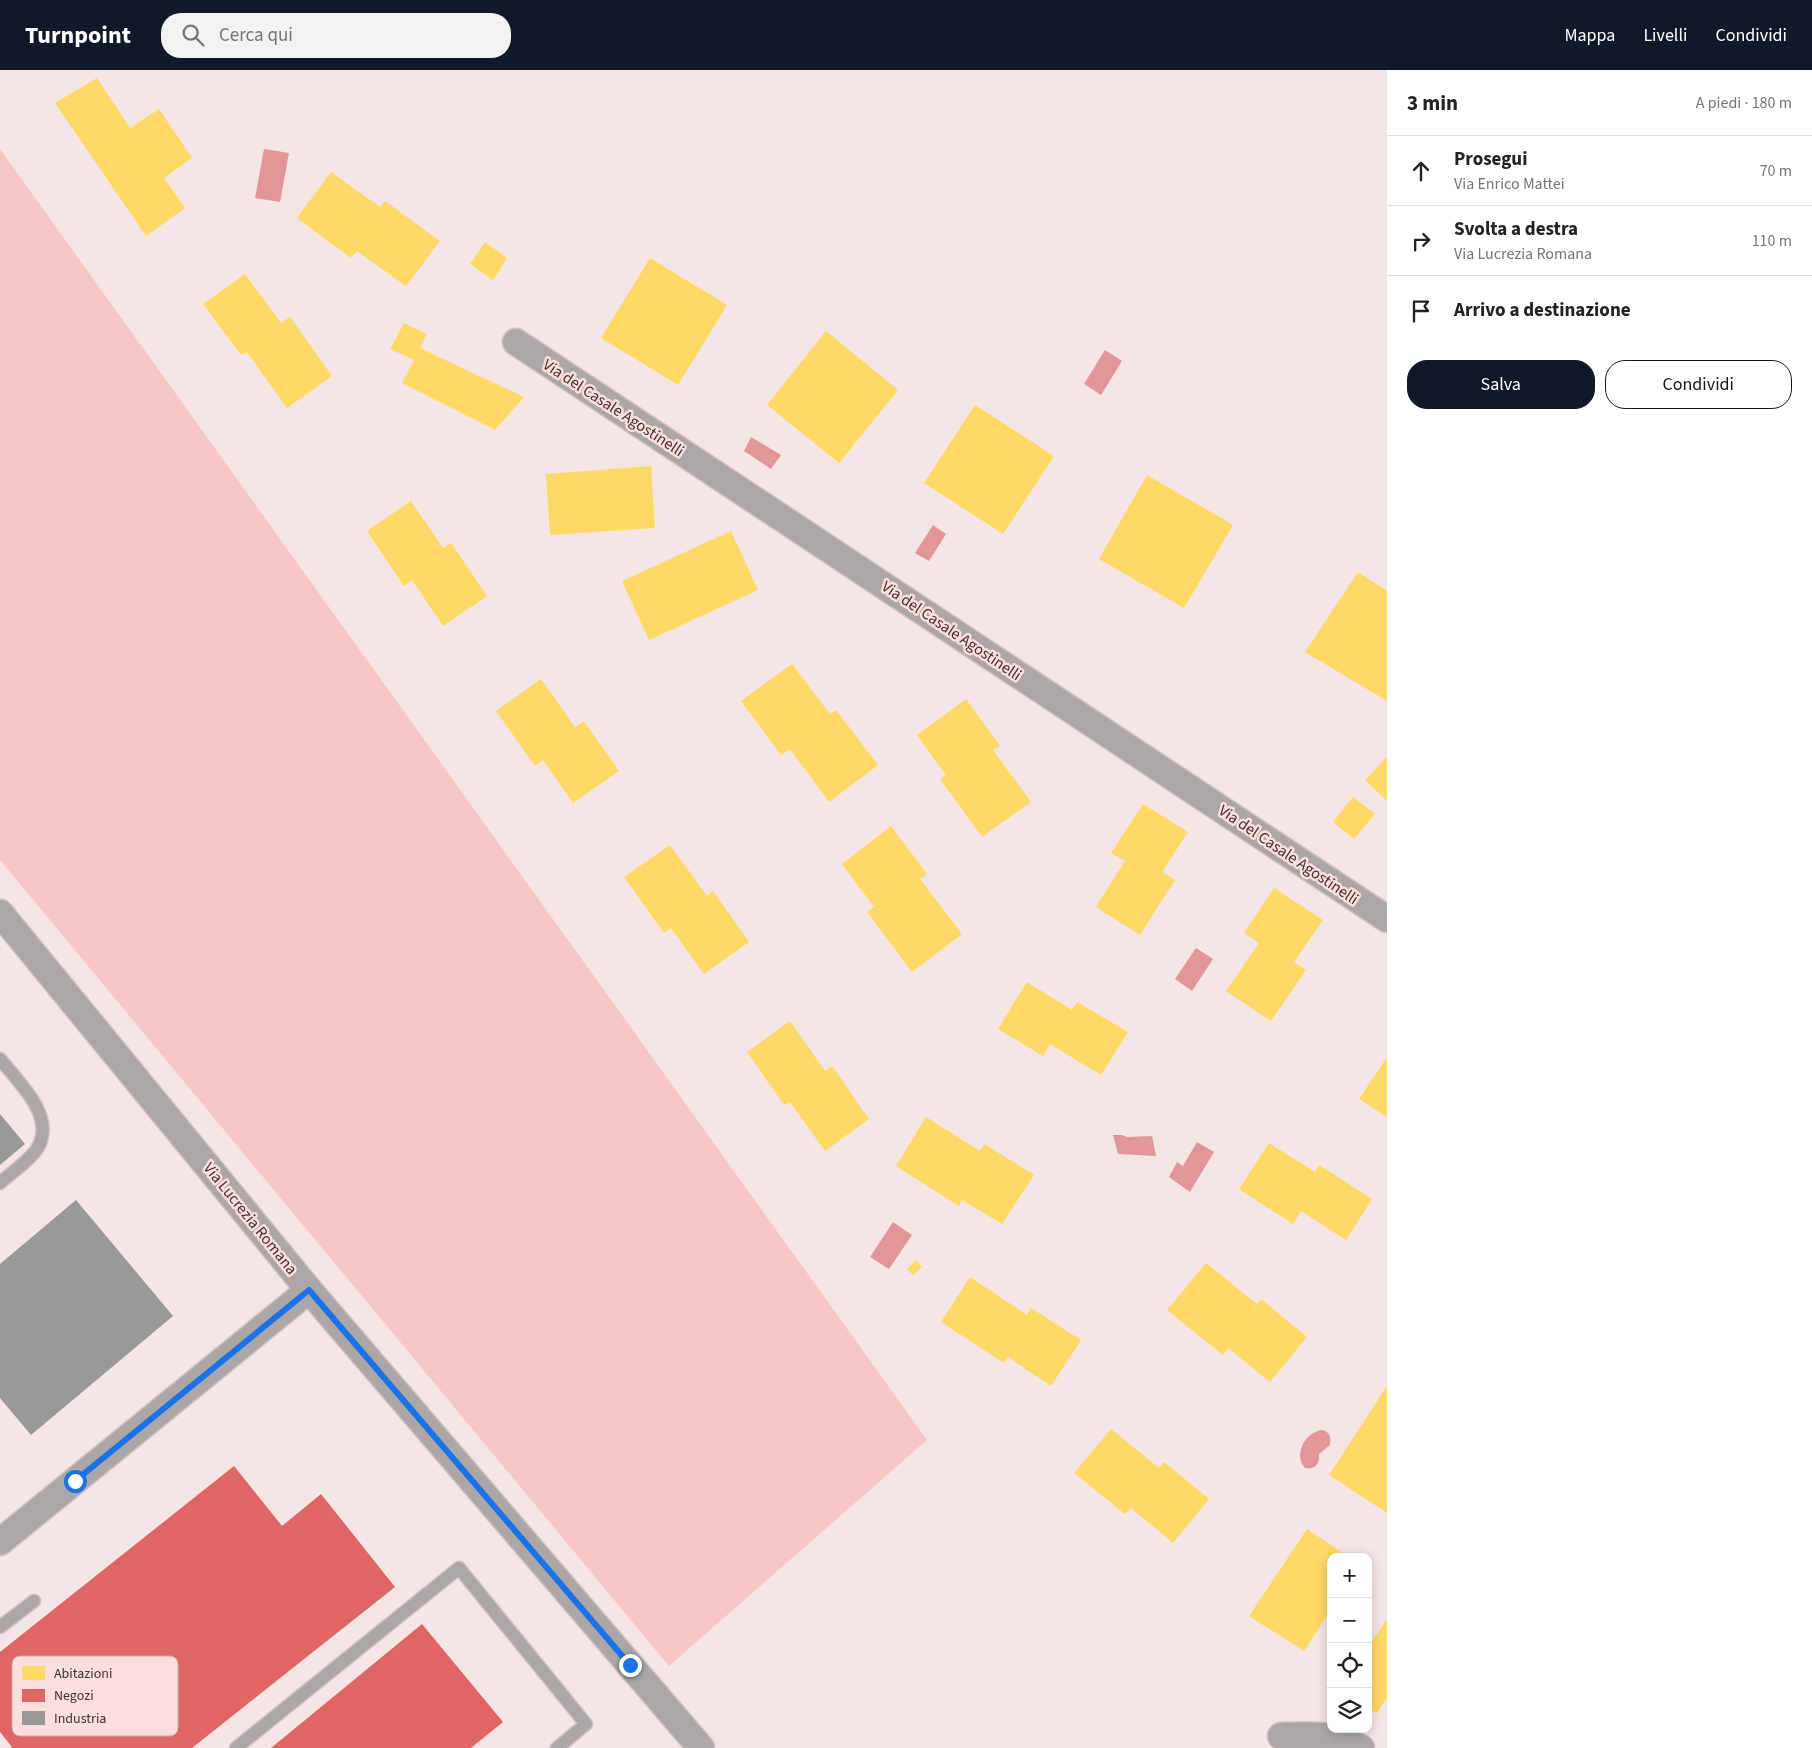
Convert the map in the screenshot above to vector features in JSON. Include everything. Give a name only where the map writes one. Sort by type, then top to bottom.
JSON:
[{"type":"street","name":"Via del Casale Agostinelli","points":[[516,342],[1387,919]]},
{"type":"street","name":"Via Lucrezia Romana","points":[[0,913],[309,1290],[701,1748]]},
{"type":"street","points":[[0,1542],[309,1290]]},
{"type":"street","points":[[1281,1736],[1329,1736],[1350,1742],[1361,1748]]},
{"type":"lane","points":[[0,1059],[35,1104],[43,1122],[44,1131],[37,1149],[29,1159],[0,1182]]},
{"type":"lane","points":[[236,1748],[459,1568],[586,1724],[557,1748]]},
{"type":"lane","points":[[0,1627],[34,1601]]},
{"type":"shaded area","points":[[0,149],[927,1440],[669,1666],[0,860]]},
{"type":"shaded area","points":[[264,149],[289,153],[280,202],[255,198]]},
{"type":"shaded area","points":[[1105,350],[1122,361],[1101,395],[1084,384]]},
{"type":"shaded area","points":[[751,437],[781,455],[771,469],[744,451]]},
{"type":"shaded area","points":[[933,525],[946,534],[929,561],[915,553]]},
{"type":"shaded area","points":[[1196,948],[1213,959],[1192,991],[1175,979]]},
{"type":"shaded area","points":[[1113,1135],[1127,1137],[1152,1136],[1156,1156],[1118,1154]]},
{"type":"shaded area","points":[[1197,1142],[1214,1152],[1190,1192],[1169,1177],[1177,1162],[1183,1166]]},
{"type":"shaded area","points":[[893,1222],[912,1235],[889,1269],[870,1257]]},
{"type":"shaded area","points":[[1322,1430],[1329,1435],[1330,1445],[1319,1454],[1319,1461],[1316,1466],[1305,1468],[1300,1457],[1303,1445],[1310,1435]]},
{"type":"building: Abitazioni","points":[[97,78],[130,128],[159,109],[192,158],[164,178],[185,208],[146,236],[55,103]]},
{"type":"building: Abitazioni","points":[[331,172],[380,207],[385,201],[440,241],[406,286],[357,251],[351,258],[297,218]]},
{"type":"building: Abitazioni","points":[[485,242],[507,258],[493,280],[470,264]]},
{"type":"building: Abitazioni","points":[[650,258],[727,305],[678,385],[601,338]]},
{"type":"building: Abitazioni","points":[[245,274],[281,323],[290,317],[332,376],[287,408],[247,352],[241,355],[203,304]]},
{"type":"building: Abitazioni","points":[[404,323],[427,334],[420,348],[524,397],[495,430],[402,383],[414,360],[390,349]]},
{"type":"building: Abitazioni","points":[[826,331],[898,390],[839,463],[767,405]]},
{"type":"building: Abitazioni","points":[[975,405],[1054,456],[1003,534],[924,483]]},
{"type":"building: Abitazioni","points":[[651,466],[655,528],[550,535],[546,474]]},
{"type":"building: Abitazioni","points":[[1147,475],[1233,525],[1184,608],[1099,559]]},
{"type":"building: Abitazioni","points":[[411,501],[443,548],[451,543],[487,596],[443,626],[412,580],[404,586],[367,531]]},
{"type":"building: Abitazioni","points":[[731,531],[758,590],[649,640],[622,581]]},
{"type":"building: Abitazioni","points":[[1358,572],[1387,591],[1387,701],[1305,652]]},
{"type":"building: Abitazioni","points":[[792,664],[830,714],[836,710],[878,765],[829,802],[790,749],[781,755],[741,701]]},
{"type":"building: Abitazioni","points":[[541,679],[575,727],[584,721],[619,771],[573,803],[543,760],[535,766],[496,711]]},
{"type":"building: Abitazioni","points":[[966,699],[1000,746],[993,750],[1031,802],[982,837],[940,779],[946,775],[917,735]]},
{"type":"building: Abitazioni","points":[[1387,757],[1387,801],[1365,780]]},
{"type":"building: Abitazioni","points":[[1353,797],[1375,814],[1354,839],[1333,822]]},
{"type":"building: Abitazioni","points":[[1143,804],[1188,832],[1162,872],[1175,880],[1140,935],[1096,907],[1125,861],[1111,853]]},
{"type":"building: Abitazioni","points":[[891,826],[927,874],[920,879],[962,934],[912,972],[867,912],[874,907],[842,864]]},
{"type":"building: Abitazioni","points":[[670,845],[707,896],[713,891],[749,942],[704,974],[671,928],[664,933],[624,877]]},
{"type":"building: Abitazioni","points":[[1274,888],[1323,920],[1294,962],[1306,970],[1271,1021],[1226,991],[1259,943],[1244,933]]},
{"type":"building: Abitazioni","points":[[1027,982],[1072,1010],[1077,1002],[1128,1032],[1101,1075],[1050,1044],[1043,1056],[998,1029]]},
{"type":"building: Abitazioni","points":[[790,1021],[825,1071],[832,1066],[869,1119],[825,1151],[790,1102],[784,1105],[747,1052]]},
{"type":"building: Abitazioni","points":[[1387,1057],[1387,1117],[1359,1099]]},
{"type":"building: Abitazioni","points":[[926,1117],[980,1151],[984,1144],[1034,1175],[1002,1224],[962,1200],[959,1206],[896,1166]]},
{"type":"building: Abitazioni","points":[[1269,1143],[1315,1172],[1319,1165],[1372,1199],[1346,1240],[1301,1211],[1293,1224],[1239,1189]]},
{"type":"building: Abitazioni","points":[[916,1260],[922,1267],[913,1275],[907,1269]]},
{"type":"building: Abitazioni","points":[[1206,1263],[1257,1304],[1261,1299],[1307,1337],[1270,1382],[1228,1348],[1223,1355],[1167,1310]]},
{"type":"building: Abitazioni","points":[[970,1277],[1027,1315],[1031,1308],[1081,1340],[1051,1386],[1008,1357],[1004,1363],[941,1322]]},
{"type":"building: Abitazioni","points":[[1387,1386],[1387,1513],[1329,1475]]},
{"type":"building: Abitazioni","points":[[1111,1429],[1159,1468],[1164,1462],[1209,1499],[1173,1543],[1131,1508],[1125,1514],[1074,1473]]},
{"type":"building: Abitazioni","points":[[1307,1529],[1343,1553],[1327,1553],[1327,1616],[1304,1651],[1249,1616]]},
{"type":"building: Abitazioni","points":[[1387,1619],[1387,1698],[1377,1713],[1372,1710],[1372,1641]]},
{"type":"building: Negozi","points":[[234,1466],[282,1526],[321,1494],[395,1587],[192,1748],[10,1748],[12,1747],[0,1732],[0,1652]]},
{"type":"building: Negozi","points":[[422,1624],[503,1722],[471,1748],[271,1748]]},
{"type":"building: Industria","points":[[0,1114],[25,1144],[0,1165]]},
{"type":"building: Industria","points":[[76,1200],[173,1316],[31,1435],[0,1398],[0,1264]]},
{"type":"route","points":[[75,1481],[309,1290],[630,1665]]}]
